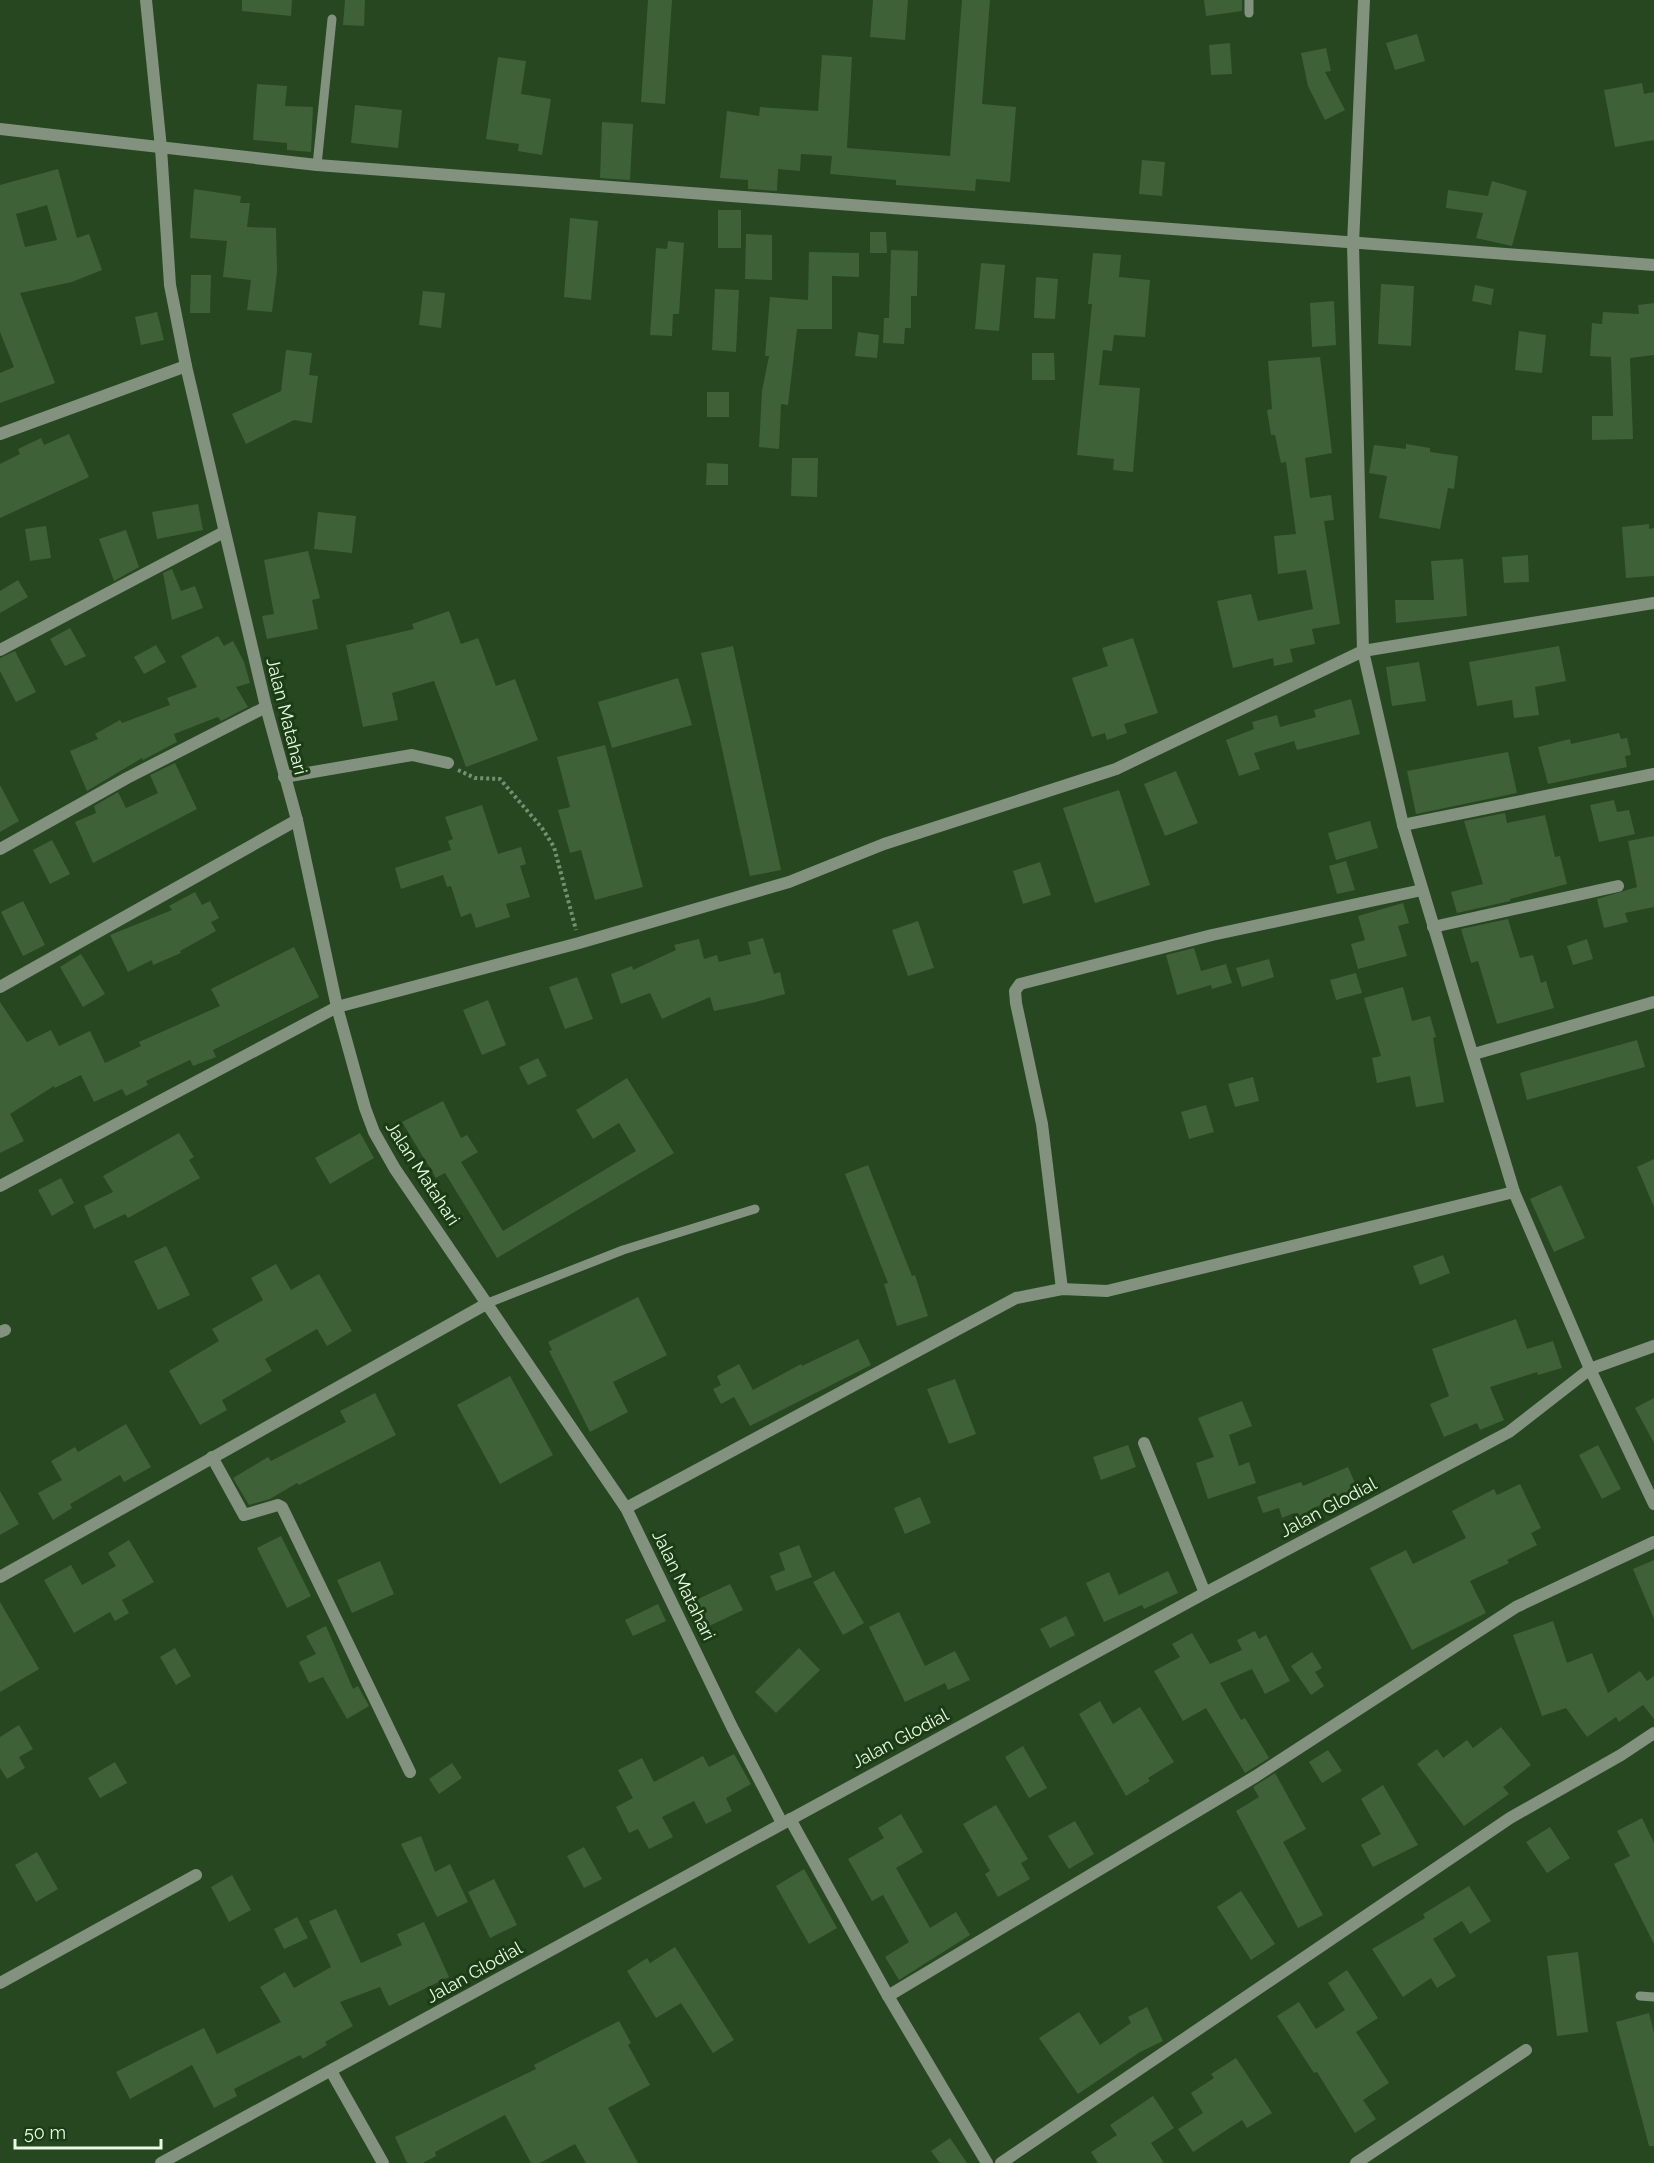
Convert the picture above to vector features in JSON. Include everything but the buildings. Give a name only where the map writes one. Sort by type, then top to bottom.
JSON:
[{"type":"street","name":"Jalan Matahari","points":[[146,0],[161,148],[170,285],[186,366],[266,707],[297,820],[337,1007],[374,1132],[395,1169],[626,1508],[732,1727],[987,2163]]},
{"type":"street","points":[[1364,0],[1353,244],[1363,651],[1402,825],[1474,1054],[1514,1192],[1590,1369],[1654,1504]]},
{"type":"street","points":[[0,129],[317,165],[1654,265]]},
{"type":"street","points":[[0,434],[186,366]]},
{"type":"street","points":[[0,650],[224,532]]},
{"type":"street","points":[[0,1186],[337,1007],[579,943],[789,882],[884,844],[1116,769],[1363,651],[1654,603]]},
{"type":"street","points":[[0,849],[127,778],[266,707]]},
{"type":"street","points":[[284,777],[412,755],[448,763]]},
{"type":"street","points":[[1402,825],[1654,774]]},
{"type":"street","points":[[0,987],[297,820]]},
{"type":"street","points":[[1433,927],[1618,886]]},
{"type":"street","points":[[1062,1288],[1042,1124],[1016,1003],[1015,992],[1020,984],[1212,935],[1422,890]]},
{"type":"street","points":[[1474,1054],[1654,1002]]},
{"type":"street","points":[[626,1508],[1016,1298],[1062,1288],[1107,1291],[1514,1192]]},
{"type":"street","points":[[0,1577],[488,1303]]},
{"type":"street","name":"Jalan Glodial","points":[[161,2163],[1205,1593],[1509,1432],[1590,1369],[1654,1346]]},
{"type":"street","points":[[1144,1443],[1205,1593]]},
{"type":"street","points":[[212,1456],[244,1515],[278,1505],[282,1507],[410,1772]]},
{"type":"street","points":[[888,1996],[1256,1776],[1516,1607],[1654,1542]]},
{"type":"street","points":[[1001,2163],[1509,1818],[1621,1755],[1654,1732]]},
{"type":"street","points":[[0,1983],[196,1875]]},
{"type":"street","points":[[1356,2163],[1526,2050]]},
{"type":"street","points":[[331,2071],[383,2163]]},
{"type":"lane","points":[[1249,13],[1250,0]]},
{"type":"lane","points":[[317,165],[332,19]]},
{"type":"lane","points":[[488,1303],[623,1250],[755,1209]]},
{"type":"lane","points":[[1640,1996],[1654,1997]]},
{"type":"path","points":[[448,763],[475,778],[500,779],[548,837],[579,943]]}]
